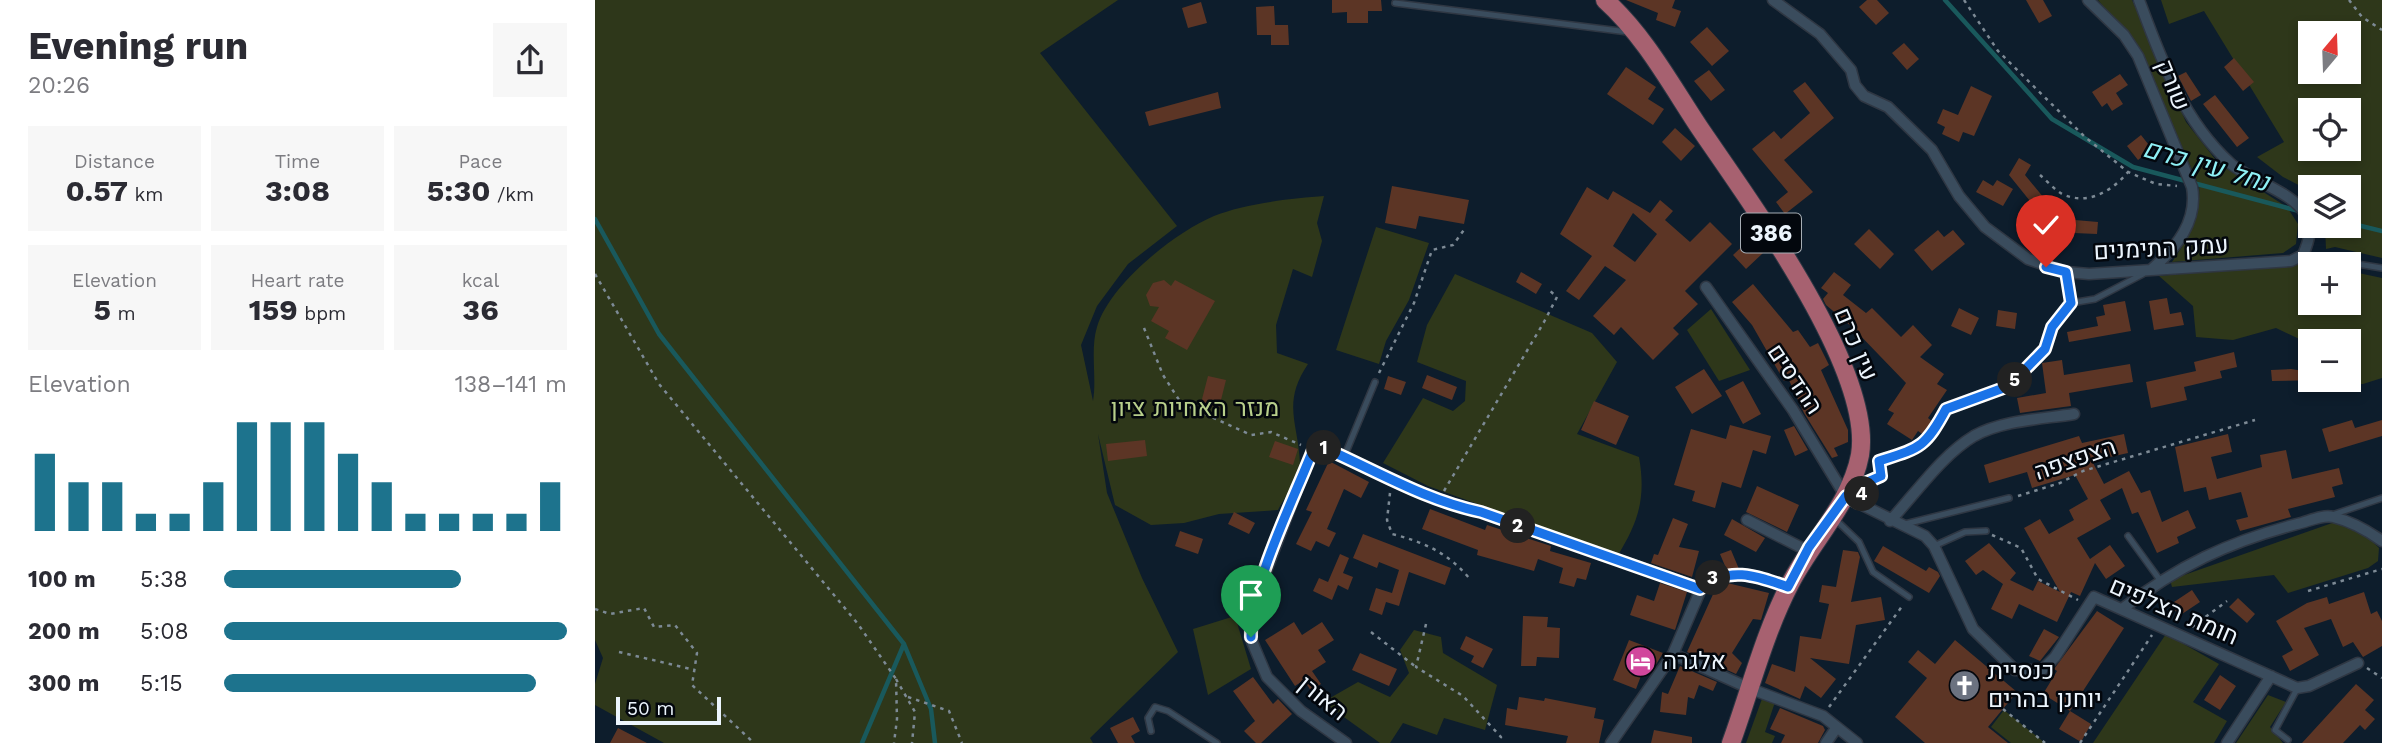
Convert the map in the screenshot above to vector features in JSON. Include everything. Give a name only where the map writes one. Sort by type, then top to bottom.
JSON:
[{"type":"main road","name":"עין כרם","points":[[1605,0],[1638,33],[1654,61],[1777,242],[1845,369],[1860,435],[1860,454],[1852,500],[1832,516],[1788,587],[1731,743]]},
{"type":"street","name":"עמק התימנים","points":[[1773,0],[1820,34],[1851,71],[1855,85],[1864,96],[1888,107],[1932,150],[1959,196],[1985,227],[2028,259],[2066,272],[2291,261],[2298,258]]},
{"type":"street","name":"שורק","points":[[2088,0],[2124,35],[2138,56],[2192,187],[2196,206],[2190,223],[2167,256],[2152,269]]},
{"type":"street","points":[[2139,0],[2183,107],[2231,164],[2294,202],[2305,214],[2310,231],[2304,252]]},
{"type":"street","name":"ההדסים","points":[[1706,287],[1793,410],[1852,500]]},
{"type":"street","points":[[1890,521],[1959,447],[1976,436],[1995,428],[2074,414]]},
{"type":"street","points":[[1313,450],[1322,447],[1394,483],[1700,589],[1673,654],[1611,743]]},
{"type":"street","name":"האורן","points":[[1313,450],[1250,613],[1251,637],[1267,677],[1301,711],[1343,742]]},
{"type":"street","name":"חומת הצלפים","points":[[1852,500],[1925,536],[1934,546],[1973,629],[2015,670],[2042,670],[2055,657],[2094,597],[2297,688]]},
{"type":"street","points":[[2122,609],[2160,580],[2198,558],[2259,534],[2331,516],[2370,532],[2382,541]]},
{"type":"street","points":[[1747,520],[1808,551]]},
{"type":"street","points":[[1673,654],[1751,689],[1823,716],[1857,743]]},
{"type":"street","points":[[2297,688],[2309,686],[2358,663]]},
{"type":"street","points":[[2227,743],[2271,676]]},
{"type":"street","points":[[1826,743],[1837,727]]},
{"type":"lane","points":[[1395,3],[1638,33]]},
{"type":"lane","points":[[2361,265],[2382,268]]},
{"type":"lane","points":[[2022,372],[2045,349],[2052,327],[2071,303],[2095,299],[2152,269]]},
{"type":"lane","points":[[1345,457],[1375,382]]},
{"type":"lane","name":"הצפצפה","points":[[1905,524],[2009,498]]},
{"type":"lane","points":[[2331,516],[2382,498]]},
{"type":"lane","points":[[1832,516],[1859,541],[1873,572],[1909,597]]},
{"type":"lane","points":[[1934,546],[1965,533],[1986,531]]},
{"type":"lane","points":[[2128,536],[2160,580]]},
{"type":"lane","points":[[1227,593],[1255,600]]},
{"type":"lane","points":[[2288,740],[2275,730],[2297,688]]},
{"type":"lane","points":[[1151,731],[1147,718],[1155,707],[1168,711],[1217,743]]},
{"type":"path","points":[[1964,0],[1998,51],[2085,137],[2128,173],[2156,184],[2192,187]]},
{"type":"path","points":[[2349,0],[2362,17],[2382,30]]},
{"type":"path","points":[[2041,175],[2062,194],[2081,197],[2098,196],[2115,187],[2128,173]]},
{"type":"path","points":[[1375,382],[1414,303],[1432,250],[1453,245],[1466,227]]},
{"type":"path","points":[[595,274],[659,384],[858,624],[908,697],[915,712],[912,743]]},
{"type":"path","points":[[1439,499],[1557,297],[1549,290]]},
{"type":"path","points":[[1144,328],[1163,375],[1181,403],[1251,435],[1271,432],[1313,450]]},
{"type":"path","points":[[1852,500],[1865,483],[1881,476],[1879,461],[1919,449],[1934,431],[1946,409],[2009,386],[2022,372]]},
{"type":"path","name":"הצפצפה","points":[[2009,498],[2060,483],[2083,471],[2255,420]]},
{"type":"path","points":[[1394,483],[1387,501],[1387,520],[1392,534],[1420,541],[1454,559],[1469,578]]},
{"type":"path","points":[[1986,531],[2021,548],[2038,579],[2089,606]]},
{"type":"path","points":[[2308,591],[2382,569]]},
{"type":"path","points":[[1700,589],[1714,577],[1723,575],[1758,577],[1788,587]]},
{"type":"path","points":[[1823,716],[1909,597]]},
{"type":"path","points":[[2181,636],[2227,601]]},
{"type":"path","points":[[595,609],[610,614],[644,608],[654,626],[675,625],[697,653],[692,685],[754,743]]},
{"type":"path","points":[[1416,667],[1426,624]]},
{"type":"path","points":[[2080,743],[2158,625]]},
{"type":"path","points":[[1371,632],[1416,667],[1463,696],[1501,737],[1500,743]]},
{"type":"path","points":[[619,652],[695,670]]},
{"type":"path","points":[[2358,663],[2382,678]]},
{"type":"path","points":[[894,743],[897,719],[895,679]]},
{"type":"path","points":[[908,697],[949,711],[962,743]]},
{"type":"path","points":[[2003,709],[2046,743]]},
{"type":"green space","name":"מנזר האחיות ציון","points":[[595,0],[1118,0],[1040,53],[1177,226],[1128,264],[1097,306],[1081,345],[1093,401],[1097,327],[1115,294],[1145,262],[1181,234],[1214,216],[1253,205],[1324,196],[1317,223],[1322,241],[1312,277],[1293,269],[1276,325],[1277,353],[1308,364],[1295,391],[1293,403],[1299,470],[1278,510],[1219,514],[1184,523],[1151,525],[1115,505],[1098,434],[1107,493],[1142,578],[1178,652],[1090,738],[1093,743],[664,743],[595,705],[595,684],[603,658],[595,640]]},
{"type":"green space","points":[[2098,0],[2132,0],[2186,122],[2219,164],[2287,207],[2298,224],[2296,244],[2283,253],[2172,262],[2193,226],[2198,208],[2199,186],[2141,51]]},
{"type":"green space","points":[[2161,0],[2382,0],[2382,258],[2335,247],[2326,249],[2326,238],[2361,238],[2361,175],[2298,175],[2298,185],[2257,157],[2284,142],[2204,11],[2169,24]]},
{"type":"green space","points":[[1376,227],[1429,243],[1409,300],[1386,341],[1379,364],[1336,350]]},
{"type":"green space","points":[[2298,263],[2298,315],[2361,315],[2361,274],[2382,278],[2382,378],[2361,384],[2361,329],[2298,329],[2298,338],[2276,328],[2233,340],[2196,337],[2193,306],[2159,276]]},
{"type":"green space","points":[[1455,274],[1592,333],[1617,362],[1577,434],[1639,457],[1642,484],[1639,508],[1636,520],[1618,555],[1428,486],[1383,463],[1423,398],[1453,411],[1465,401],[1466,381],[1417,362],[1427,325]]},
{"type":"green space","points":[[1711,309],[1750,370],[1719,381],[1687,330]]},
{"type":"green space","points":[[2335,522],[2364,533],[2379,548],[2378,561],[2368,568],[2288,593],[2274,575],[2172,587],[2170,580]]},
{"type":"green space","points":[[1235,616],[1251,669],[1208,695],[1193,629]]},
{"type":"green space","points":[[1414,630],[1441,637],[1443,653],[1497,685],[1485,730],[1444,718],[1437,735],[1403,723],[1390,743],[1380,743],[1323,702],[1358,682],[1390,697],[1409,673],[1400,650]]},
{"type":"green space","points":[[2166,634],[2219,664],[2193,702],[2227,721],[2214,743],[2093,743]]},
{"type":"green space","points":[[2268,695],[2286,702],[2270,727],[2283,743],[2236,743]]},
{"type":"green space","points":[[1763,696],[1775,702],[1765,732],[1775,736],[1772,743],[1746,743]]},
{"type":"green space","points":[[2004,710],[2045,743],[2011,743],[1991,727]]},
{"type":"building","points":[[1332,0],[1381,0],[1382,11],[1368,11],[1368,23],[1347,23],[1347,12],[1332,13]]},
{"type":"building","points":[[1626,0],[1675,0],[1672,8],[1681,11],[1675,27],[1656,20],[1658,13]]},
{"type":"building","points":[[1867,0],[1877,0],[1889,13],[1876,25],[1859,7]]},
{"type":"building","points":[[2026,0],[2043,0],[2052,16],[2039,23]]},
{"type":"building","points":[[1201,2],[1207,23],[1188,28],[1182,8]]},
{"type":"building","points":[[1274,6],[1275,25],[1288,25],[1289,45],[1271,45],[1271,35],[1257,35],[1256,7]]},
{"type":"building","points":[[1707,27],[1729,51],[1712,66],[1690,42]]},
{"type":"building","points":[[1904,43],[1919,59],[1907,70],[1892,53]]},
{"type":"building","points":[[2234,58],[2254,82],[2243,91],[2224,67]]},
{"type":"building","points":[[1626,67],[1656,87],[1648,99],[1664,109],[1653,125],[1607,94]]},
{"type":"building","points":[[1709,70],[1725,90],[1711,101],[1694,81]]},
{"type":"building","points":[[2186,72],[2201,95],[2191,101],[2178,76]]},
{"type":"building","points":[[2120,74],[2128,85],[2116,93],[2123,104],[2112,111],[2107,103],[2102,107],[2092,92]]},
{"type":"building","points":[[1805,82],[1834,118],[1784,160],[1813,192],[1785,214],[1776,202],[1788,192],[1752,149],[1774,131],[1781,139],[1810,113],[1793,91]]},
{"type":"building","points":[[1971,86],[1992,96],[1974,136],[1963,132],[1959,142],[1942,134],[1945,127],[1937,123],[1943,109],[1958,115]]},
{"type":"building","points":[[1218,92],[1221,108],[1149,126],[1145,112]]},
{"type":"building","points":[[2215,95],[2249,138],[2237,147],[2203,104]]},
{"type":"building","points":[[1675,128],[1695,146],[1681,161],[1662,142]]},
{"type":"building","points":[[2141,135],[2152,149],[2138,160],[2127,146]]},
{"type":"building","points":[[2019,158],[2031,165],[2025,175],[2044,198],[2034,206],[2009,175]]},
{"type":"building","points":[[1983,180],[1993,186],[1997,180],[2013,189],[2003,206],[1976,192]]},
{"type":"building","points":[[1392,186],[1469,200],[1464,224],[1419,216],[1416,229],[1385,223]]},
{"type":"building","points":[[1587,187],[1608,200],[1613,191],[1650,213],[1660,200],[1673,211],[1665,220],[1690,242],[1710,222],[1732,244],[1685,291],[1698,304],[1673,328],[1679,334],[1653,360],[1621,327],[1614,335],[1593,316],[1626,280],[1605,266],[1579,300],[1566,291],[1592,256],[1560,234]],"holes":[[[1633,213],[1657,234],[1635,262],[1613,246]]]},
{"type":"building","points":[[2075,220],[2098,222],[2097,234],[2074,233]]},
{"type":"building","points":[[1869,229],[1894,254],[1880,269],[1854,244]]},
{"type":"building","points":[[1938,230],[1944,237],[1953,230],[1965,244],[1932,271],[1914,250]]},
{"type":"building","points":[[1750,239],[1763,253],[1746,269],[1733,255]]},
{"type":"building","points":[[1521,272],[1542,284],[1536,294],[1516,282]]},
{"type":"building","points":[[1834,272],[1851,285],[1843,295],[1866,313],[1872,308],[1901,337],[1913,325],[1932,345],[1920,357],[1944,374],[1937,384],[1947,390],[1928,418],[1934,423],[1925,436],[1918,431],[1912,440],[1887,424],[1894,413],[1888,410],[1906,383],[1852,327],[1826,305],[1823,299],[1828,293],[1821,288]]},
{"type":"building","points":[[1164,280],[1171,286],[1175,280],[1215,301],[1187,350],[1165,338],[1169,331],[1151,321],[1159,307],[1150,306],[1146,295],[1153,283]]},
{"type":"building","points":[[1753,284],[1793,332],[1798,330],[1810,347],[1818,343],[1829,365],[1821,370],[1848,430],[1848,442],[1834,448],[1838,456],[1832,458],[1804,413],[1788,378],[1784,381],[1752,325],[1732,302]]},
{"type":"building","points":[[2167,298],[2170,314],[2181,312],[2184,325],[2154,330],[2149,301]]},
{"type":"building","points":[[2125,301],[2131,331],[2069,342],[2067,332],[2098,326],[2096,317],[2105,315],[2103,305]]},
{"type":"building","points":[[1959,308],[1979,318],[1971,335],[1951,326]]},
{"type":"building","points":[[1998,310],[2017,313],[2015,329],[1996,326]]},
{"type":"building","points":[[2234,352],[2237,367],[2220,371],[2222,378],[2184,387],[2187,400],[2151,408],[2146,382],[2196,371],[2194,362]]},
{"type":"building","points":[[2062,360],[2064,375],[2130,364],[2133,382],[2069,393],[2071,406],[2020,413],[2017,398],[2046,393],[2042,363]]},
{"type":"building","points":[[1704,369],[1722,396],[1692,414],[1675,387]]},
{"type":"building","points":[[2271,370],[2298,370],[2298,380],[2272,381]]},
{"type":"building","points":[[1427,375],[1457,387],[1452,400],[1422,388]]},
{"type":"building","points":[[1208,376],[1226,380],[1219,408],[1201,403]]},
{"type":"building","points":[[1388,376],[1406,382],[1401,395],[1384,389]]},
{"type":"building","points":[[1743,381],[1761,414],[1743,424],[1725,391]]},
{"type":"building","points":[[1594,401],[1629,416],[1616,445],[1581,430]]},
{"type":"building","points":[[2352,420],[2355,428],[2382,420],[2382,436],[2329,452],[2322,429]]},
{"type":"building","points":[[1730,425],[1771,436],[1766,454],[1753,450],[1741,488],[1722,482],[1715,508],[1692,501],[1695,491],[1674,485],[1691,429],[1726,439]]},
{"type":"building","points":[[1794,426],[1808,450],[1795,456],[1784,430]]},
{"type":"building","points":[[2124,434],[2128,453],[2092,461],[2104,484],[2129,471],[2141,493],[2150,490],[2162,522],[2188,510],[2196,528],[2177,537],[2179,543],[2157,553],[2138,512],[2132,514],[2122,488],[2100,500],[2111,519],[2077,538],[2090,559],[2110,545],[2125,566],[2106,579],[2095,563],[2080,596],[2071,592],[2057,622],[2019,604],[2012,619],[1991,609],[2003,584],[1983,570],[1976,575],[1965,561],[1989,543],[2016,573],[2010,580],[2033,591],[2038,581],[2060,592],[2024,528],[2040,519],[2049,534],[2074,520],[2069,510],[2088,499],[2075,475],[2032,488],[2027,472],[1989,483],[1984,465],[2079,436],[2082,443]]},
{"type":"building","points":[[2228,434],[2232,452],[2211,457],[2217,479],[2262,467],[2260,455],[2286,450],[2292,479],[2339,468],[2343,484],[2332,487],[2335,497],[2288,509],[2291,517],[2240,531],[2236,520],[2248,517],[2241,492],[2209,500],[2206,487],[2184,492],[2175,447]]},
{"type":"building","points":[[1145,440],[1147,456],[1108,461],[1106,444]]},
{"type":"building","points":[[1275,441],[1298,449],[1293,465],[1269,457]]},
{"type":"building","points":[[1329,461],[1369,482],[1361,498],[1344,489],[1327,529],[1336,533],[1329,547],[1316,541],[1311,551],[1296,544],[1312,512],[1306,510]]},
{"type":"building","points":[[1757,486],[1799,505],[1787,532],[1746,512]]},
{"type":"building","points":[[1430,509],[1485,530],[1487,525],[1551,546],[1550,551],[1591,563],[1586,580],[1577,578],[1574,587],[1559,583],[1563,568],[1538,559],[1534,571],[1477,555],[1478,550],[1422,529]]},
{"type":"building","points":[[1234,512],[1255,523],[1249,534],[1228,524]]},
{"type":"building","points":[[1673,518],[1688,524],[1679,547],[1699,551],[1692,577],[1651,563],[1654,554],[1658,555]]},
{"type":"building","points":[[1732,519],[1765,538],[1756,552],[1724,535]]},
{"type":"building","points":[[1180,531],[1203,539],[1198,554],[1175,546]]},
{"type":"building","points":[[1363,534],[1451,568],[1445,585],[1409,572],[1399,606],[1386,602],[1382,615],[1369,610],[1376,588],[1392,593],[1399,570],[1379,562],[1377,568],[1353,558]]},
{"type":"building","points":[[1883,546],[1926,571],[1929,567],[1938,572],[1940,576],[1929,593],[1874,561]]},
{"type":"building","points":[[1731,550],[1739,569],[1728,573],[1720,554]]},
{"type":"building","points":[[1843,550],[1858,552],[1860,557],[1851,602],[1881,597],[1885,620],[1856,625],[1849,664],[1810,658],[1836,679],[1821,698],[1805,686],[1800,699],[1765,683],[1772,664],[1795,672],[1800,636],[1821,639],[1829,604],[1819,602],[1822,585],[1836,587]]},
{"type":"building","points":[[1340,554],[1349,558],[1343,573],[1353,577],[1348,590],[1338,585],[1332,600],[1313,591],[1319,578],[1328,582]]},
{"type":"building","points":[[1719,581],[1769,593],[1761,620],[1753,619],[1732,653],[1742,663],[1736,674],[1687,652]]},
{"type":"building","points":[[1660,583],[1687,592],[1675,630],[1630,615],[1637,595],[1654,601]]},
{"type":"building","points":[[2192,590],[2200,602],[2179,616],[2171,604]]},
{"type":"building","points":[[2364,592],[2371,614],[2377,611],[2382,621],[2382,646],[2363,657],[2353,642],[2343,647],[2331,619],[2304,628],[2319,655],[2290,671],[2282,656],[2293,650],[2276,621],[2307,603],[2327,597],[2329,604]]},
{"type":"building","points":[[2238,598],[2255,614],[2247,623],[2229,607]]},
{"type":"building","points":[[2097,611],[2124,628],[2070,711],[2043,694],[2057,671],[2054,669]]},
{"type":"building","points":[[1523,616],[1548,617],[1547,627],[1560,628],[1559,658],[1537,657],[1536,666],[1521,666]]},
{"type":"building","points":[[1294,622],[1302,635],[1322,622],[1334,640],[1318,650],[1326,662],[1312,671],[1321,684],[1311,691],[1304,680],[1295,686],[1265,640]]},
{"type":"building","points":[[2044,629],[2059,637],[2040,661],[2029,656]]},
{"type":"building","points":[[1466,636],[1493,649],[1483,668],[1471,662],[1474,656],[1460,649]]},
{"type":"building","name":"אלגרה","points":[[1629,640],[1663,653],[1652,671],[1644,668],[1636,689],[1613,680]]},
{"type":"building","name":"כנסיית יוחנן בהרים","points":[[1955,640],[2017,692],[1988,727],[2008,743],[1925,743],[1895,717],[1927,678],[1908,662],[1918,650],[1935,664]]},
{"type":"building","points":[[1360,653],[1397,669],[1389,686],[1352,670]]},
{"type":"building","points":[[1680,666],[1717,682],[1713,691],[1699,685],[1694,699],[1688,697],[1686,715],[1660,712],[1662,692],[1668,694]]},
{"type":"building","points":[[2220,675],[2236,686],[2220,710],[2204,700]]},
{"type":"building","points":[[1253,677],[1273,704],[1278,699],[1292,714],[1261,743],[1256,743],[1244,731],[1255,721],[1233,691]]},
{"type":"building","points":[[2356,684],[2374,700],[2365,710],[2375,719],[2365,730],[2360,725],[2343,743],[2302,743]]},
{"type":"building","points":[[1519,697],[1544,701],[1545,698],[1596,708],[1594,718],[1604,720],[1599,743],[1566,743],[1568,736],[1505,725],[1507,708],[1517,710]]},
{"type":"building","points":[[1780,708],[1823,726],[1825,730],[1818,743],[1781,743],[1785,735],[1770,729]]},
{"type":"building","points":[[2070,711],[2091,724],[2081,742],[2059,729]]},
{"type":"building","points":[[1133,717],[1140,731],[1131,736],[1135,743],[1118,743],[1110,728]]},
{"type":"building","points":[[618,728],[647,743],[610,743]]},
{"type":"building","points":[[1654,730],[1692,737],[1692,743],[1651,743]]},
{"type":"waterway","name":"נחל עין כרם","points":[[1945,0],[2052,119],[2133,167],[2298,211]]},
{"type":"waterway","points":[[595,219],[659,334],[904,644],[931,709],[935,743]]},
{"type":"waterway","name":"נחל עין כרם","points":[[2361,226],[2382,231]]},
{"type":"waterway","points":[[862,743],[904,644]]},
{"type":"place","name":"אלגרה","points":[[1640,661]]},
{"type":"place","name":"כנסיית יוחנן בהרים","points":[[1965,685]]},
{"type":"route","points":[[1251,637],[1250,613],[1259,587],[1313,450],[1322,447],[1389,481],[1455,507],[1481,512],[1700,589],[1714,577],[1723,575],[1758,577],[1788,587],[1809,547],[1846,496],[1858,503],[1865,483],[1881,476],[1879,461],[1919,449],[1934,431],[1946,409],[2009,386],[2045,349],[2052,327],[2071,303],[2066,272],[2046,267]]}]
